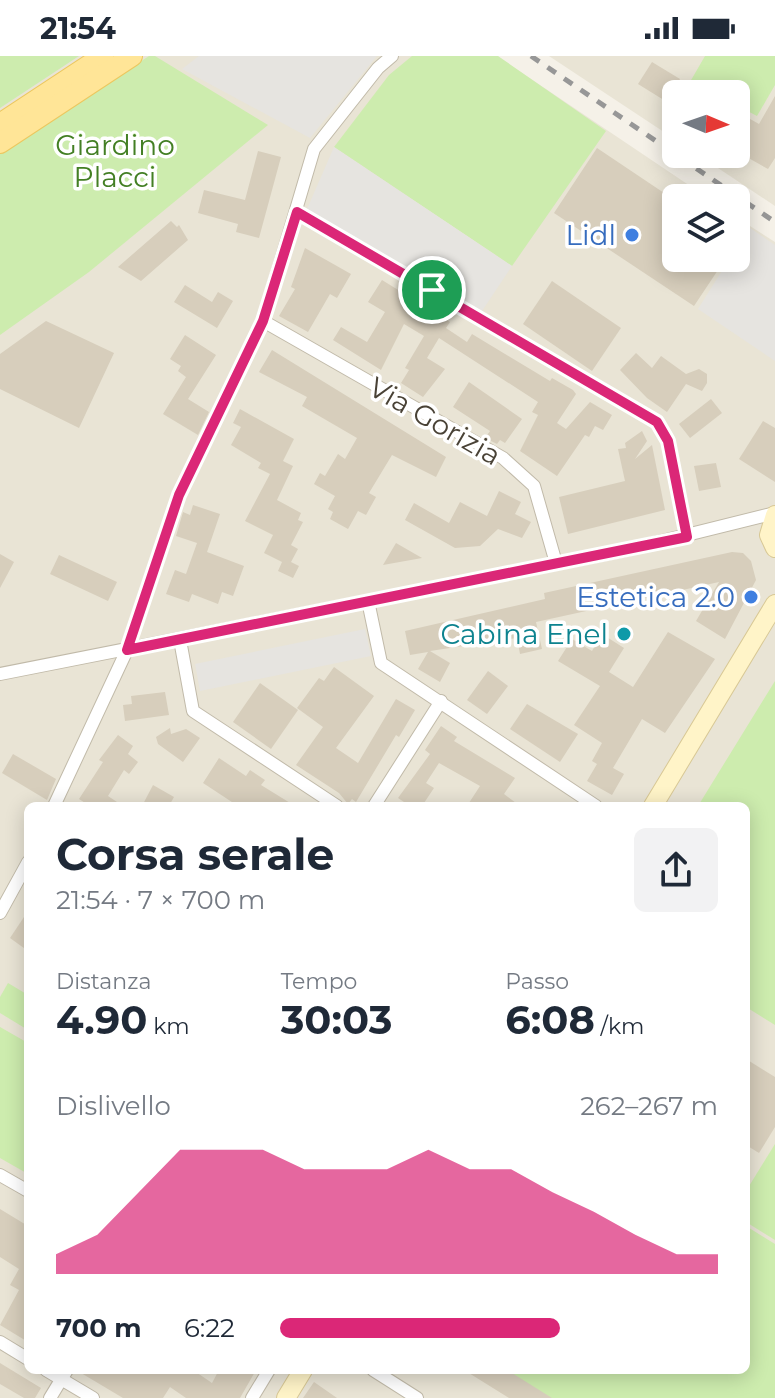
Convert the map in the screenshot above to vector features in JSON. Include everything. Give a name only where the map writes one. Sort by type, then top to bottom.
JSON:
[{"type":"main road","points":[[0,124],[103,56]]},
{"type":"main road","points":[[0,143],[132,56]]},
{"type":"main road","points":[[772,542],[775,514]]},
{"type":"main road","points":[[655,802],[775,604]]},
{"type":"main road","points":[[286,1398],[301,1374]]},
{"type":"street","points":[[56,802],[127,650],[179,495],[263,321],[314,149],[378,68],[392,56]]},
{"type":"street","points":[[297,212],[657,422],[668,441],[687,537]]},
{"type":"street","name":"Via Gorizia","points":[[263,321],[503,458],[534,486],[556,563]]},
{"type":"street","points":[[0,674],[687,537],[775,514]]},
{"type":"street","points":[[755,519],[772,542]]},
{"type":"street","points":[[368,601],[381,663],[590,802]]},
{"type":"street","points":[[180,640],[193,711],[331,802]]},
{"type":"street","points":[[377,802],[441,701]]},
{"type":"street","points":[[0,913],[23,887]]},
{"type":"street","points":[[0,1175],[24,1189]]},
{"type":"street","points":[[0,1342],[24,1357]]},
{"type":"street","points":[[252,1398],[267,1374]]},
{"type":"street","points":[[379,1374],[417,1398]]},
{"type":"street","points":[[50,1398],[64,1375],[93,1398]]},
{"type":"shaded area","points":[[0,56],[497,56],[687,184],[662,184],[662,272],[750,272],[750,226],[775,242],[775,1398],[0,1398]]},
{"type":"shaded area","points":[[199,56],[377,56],[310,138],[182,69]]},
{"type":"shaded area","points":[[549,56],[775,56],[775,206],[750,189],[750,184],[742,184],[718,168],[750,168],[750,80],[662,80],[662,131]]},
{"type":"shaded area","points":[[334,147],[512,266],[482,311],[307,209]]},
{"type":"shaded area","points":[[750,228],[775,245],[775,361],[698,309],[721,272],[750,272]]},
{"type":"shaded area","points":[[365,629],[371,656],[200,691],[195,664]]},
{"type":"green space","points":[[0,56],[79,56],[0,108]]},
{"type":"green space","name":"Giardino Placci","points":[[149,56],[155,56],[268,125],[89,272],[0,335],[0,154]]},
{"type":"green space","points":[[412,56],[498,56],[606,131],[512,266],[334,147],[389,75]]},
{"type":"green space","points":[[705,56],[775,56],[775,85],[757,116],[750,112],[750,80],[691,80]]},
{"type":"green space","points":[[775,681],[775,1025],[750,1009],[750,802],[700,802]]},
{"type":"green space","points":[[8,983],[24,993],[24,1028],[0,1013],[0,997]]},
{"type":"green space","points":[[0,1027],[24,1041],[24,1172],[0,1158]]},
{"type":"green space","points":[[775,1144],[775,1240],[750,1224],[750,1185]]},
{"type":"green space","points":[[750,1228],[775,1244],[775,1398],[542,1398],[512,1374],[750,1374]]},
{"type":"building","points":[[652,62],[680,79],[662,80],[662,99],[638,84]]},
{"type":"building","points":[[775,96],[775,158],[768,169],[750,159],[750,119],[759,124]]},
{"type":"building","name":"Lidl","points":[[597,148],[662,192],[662,272],[717,272],[694,306],[554,213]]},
{"type":"building","points":[[258,151],[281,157],[259,238],[236,232],[238,224],[198,213],[204,190],[245,200]]},
{"type":"building","points":[[171,221],[177,227],[179,225],[188,240],[141,281],[118,267]]},
{"type":"building","points":[[305,248],[351,274],[337,298],[330,294],[308,332],[279,316],[295,289],[291,287]]},
{"type":"building","points":[[382,280],[450,322],[446,328],[467,342],[472,334],[550,381],[552,378],[573,390],[576,394],[557,423],[566,429],[590,402],[612,415],[603,430],[595,426],[589,437],[585,435],[557,476],[520,451],[538,415],[532,412],[538,402],[439,338],[427,358],[445,369],[423,397],[401,383],[409,370],[405,368],[424,336],[404,324],[381,370],[333,340],[341,327],[367,342],[385,312],[368,302]]},
{"type":"building","points":[[552,281],[621,328],[592,371],[523,324]]},
{"type":"building","points":[[185,285],[212,302],[218,292],[233,301],[217,328],[174,302]]},
{"type":"building","points":[[46,321],[114,353],[79,428],[0,389],[0,354]]},
{"type":"building","points":[[185,335],[216,355],[188,399],[209,412],[198,435],[163,414],[186,377],[178,371],[181,366],[170,359]]},
{"type":"building","points":[[272,350],[446,457],[436,477],[392,455],[369,493],[376,497],[366,515],[358,511],[348,529],[330,519],[333,512],[328,509],[335,496],[314,484],[320,473],[325,476],[338,454],[345,459],[357,438],[302,406],[307,397],[259,372]]},
{"type":"building","points":[[636,353],[652,368],[661,356],[686,374],[699,369],[707,374],[707,383],[702,391],[686,384],[667,412],[647,398],[620,370]]},
{"type":"building","points":[[469,382],[522,419],[505,443],[500,440],[497,444],[485,438],[490,431],[453,407]]},
{"type":"building","points":[[711,399],[722,413],[690,438],[679,424]]},
{"type":"building","points":[[240,409],[294,439],[283,461],[293,466],[277,500],[301,513],[298,520],[303,522],[291,545],[298,549],[291,562],[299,566],[293,578],[278,571],[282,562],[264,553],[273,535],[245,521],[270,474],[258,468],[261,463],[231,445],[241,427],[233,423]]},
{"type":"building","points":[[763,421],[775,428],[775,482],[739,459]]},
{"type":"building","points":[[642,431],[647,441],[635,459],[652,445],[665,510],[568,534],[559,497],[625,481],[618,449],[626,448],[625,443]]},
{"type":"building","points":[[716,463],[721,487],[699,491],[694,466]]},
{"type":"building","points":[[499,491],[521,502],[515,514],[531,522],[522,538],[498,529],[480,546],[455,548],[405,520],[414,503],[449,523],[460,502],[487,516]]},
{"type":"building","points":[[193,505],[220,514],[207,552],[244,566],[233,596],[222,592],[218,604],[192,594],[189,602],[166,594],[175,570],[186,574],[197,543],[176,536],[183,512],[190,515]]},
{"type":"building","points":[[396,543],[422,558],[383,565]]},
{"type":"building","points":[[732,552],[743,553],[751,561],[756,580],[725,639],[696,621],[719,582],[536,622],[542,649],[520,654],[517,638],[430,651],[450,663],[440,682],[418,669],[428,652],[410,655],[405,631],[545,599],[544,593]]},
{"type":"building","points":[[0,554],[14,562],[0,588]]},
{"type":"building","points":[[59,555],[117,582],[108,601],[50,574]]},
{"type":"building","points":[[668,632],[715,659],[665,733],[642,719],[613,768],[624,774],[612,795],[587,781],[597,764],[592,761],[602,743],[574,725],[600,686],[558,661],[572,639],[592,651],[602,634],[624,648],[609,672],[633,687]]},
{"type":"building","points":[[334,667],[374,696],[336,748],[358,763],[396,699],[415,710],[399,737],[396,735],[356,802],[352,799],[346,802],[339,793],[296,765],[323,727],[297,708],[319,678],[324,681]]},
{"type":"building","points":[[488,671],[508,686],[487,714],[467,700]]},
{"type":"building","points":[[260,683],[298,710],[271,749],[233,722]]},
{"type":"building","points":[[165,692],[169,715],[125,721],[123,705],[132,704],[131,696]]},
{"type":"building","points":[[527,704],[578,734],[560,762],[510,729]]},
{"type":"building","points":[[441,726],[457,737],[454,741],[515,778],[504,794],[515,802],[470,802],[480,786],[439,763],[426,783],[434,788],[425,802],[404,802],[398,798],[430,754],[425,750]]},
{"type":"building","points":[[170,728],[171,734],[186,729],[200,738],[183,762],[158,744],[156,737]]},
{"type":"building","points":[[118,735],[133,746],[128,754],[138,762],[129,774],[124,770],[108,796],[117,802],[84,802],[79,799],[103,762],[99,760]]},
{"type":"building","points":[[13,754],[56,779],[47,800],[2,773]]},
{"type":"building","points":[[219,758],[246,776],[250,770],[265,780],[261,785],[289,802],[232,802],[203,783]]},
{"type":"building","points":[[153,785],[174,797],[171,802],[144,802]]},
{"type":"building","points":[[24,917],[24,948],[10,938]]},
{"type":"building","points":[[750,1061],[775,1077],[775,1127],[759,1153],[750,1147]]},
{"type":"building","points":[[0,1209],[24,1224],[24,1340],[0,1325],[19,1290],[10,1285],[19,1269],[0,1257]]},
{"type":"building","points":[[0,1363],[41,1388],[35,1398],[24,1398],[0,1384]]},
{"type":"building","points":[[83,1374],[199,1374],[212,1383],[217,1374],[254,1374],[240,1398],[186,1398],[170,1387],[163,1398],[123,1398]]},
{"type":"building","points":[[470,1374],[513,1374],[552,1398],[509,1398]]},
{"type":"building","points":[[314,1382],[337,1398],[303,1398]]},
{"type":"railway","points":[[531,56],[775,222]]},
{"type":"place","name":"Lidl","points":[[632,235]]},
{"type":"place","name":"Estetica 2.0","points":[[751,597]]},
{"type":"place","name":"Cabina Enel","points":[[624,634]]},
{"type":"route","points":[[297,212],[432,290],[657,422],[668,441],[687,537],[127,650],[179,495],[224,408],[263,321],[297,212]]}]
